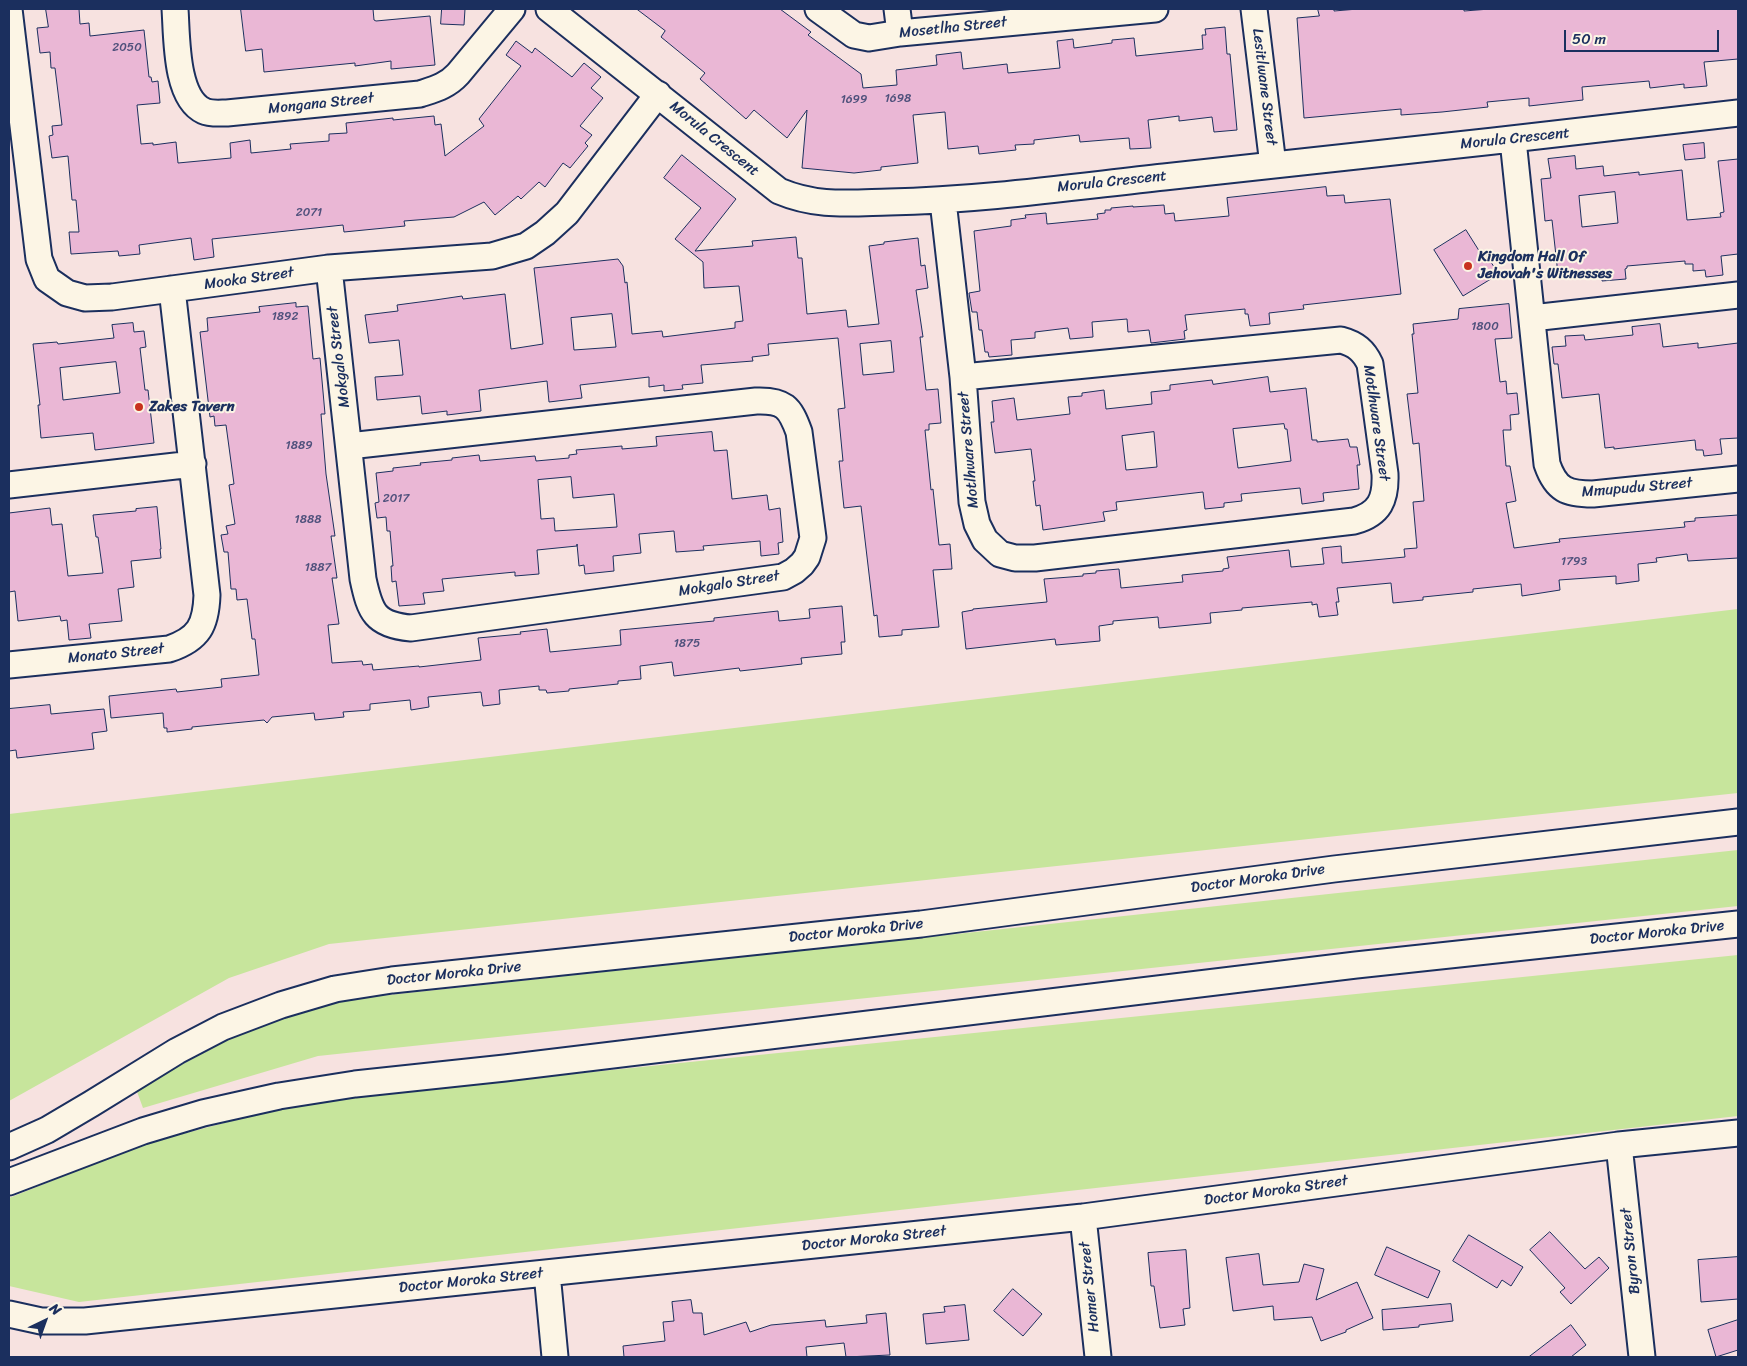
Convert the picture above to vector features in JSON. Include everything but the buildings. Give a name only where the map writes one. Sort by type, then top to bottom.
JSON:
[{"type":"street","name":"Mooka Street","points":[[10,9],[39,259],[47,279],[67,294],[85,298],[112,297],[329,268],[492,256],[526,246],[567,213],[658,94]]},
{"type":"street","name":"Mongana Street","points":[[175,9],[182,81],[190,98],[206,112],[227,113],[420,94],[440,88],[451,81],[463,69],[512,9]]},
{"type":"street","name":"Morula Crescent","points":[[549,9],[779,191],[798,199],[817,202],[842,204],[943,201],[1513,140],[1738,113]]},
{"type":"street","name":"Mosetlha Street","points":[[818,9],[854,35],[869,38],[900,33],[1155,9]]},
{"type":"street","points":[[897,9],[900,33]]},
{"type":"street","name":"Lesitlwane Street","points":[[1254,9],[1274,165]]},
{"type":"street","name":"Mmupudu Street","points":[[1513,140],[1547,464],[1552,478],[1562,489],[1576,494],[1594,494],[1738,478]]},
{"type":"street","name":"Motlhware Street","points":[[943,201],[963,377],[972,502],[977,524],[984,540],[1000,554],[1015,558],[1035,558],[1354,521],[1364,518],[1375,510],[1382,501],[1386,490],[1370,364],[1365,354],[1353,343],[1341,340],[963,377]]},
{"type":"street","name":"Mokgalo Street","points":[[329,268],[363,579],[368,600],[378,619],[394,627],[421,627],[782,577],[794,571],[802,564],[807,557],[813,538],[799,432],[794,417],[786,406],[771,400],[756,400],[349,446]]},
{"type":"street","name":"Monato Street","points":[[9,665],[169,649],[182,645],[202,626],[206,613],[207,595],[172,289]]},
{"type":"street","points":[[1532,318],[1738,295]]},
{"type":"street","points":[[9,485],[193,464]]},
{"type":"street","name":"Doctor Moroka Drive","points":[[9,1147],[47,1130],[177,1051],[224,1028],[281,1005],[335,989],[401,979],[921,924],[1334,869],[1738,822]]},
{"type":"street","name":"Doctor Moroka Drive","points":[[9,1182],[143,1131],[203,1113],[279,1096],[355,1084],[505,1068],[1356,965],[1738,924]]},
{"type":"street","name":"Doctor Moroka Street","points":[[9,1314],[41,1321],[85,1321],[1083,1217],[1619,1146],[1738,1133]]},
{"type":"street","name":"Byron Street","points":[[1619,1146],[1642,1357]]},
{"type":"street","name":"Homer Street","points":[[1083,1217],[1098,1357]]},
{"type":"street","points":[[547,1273],[555,1357]]},
{"type":"green space","points":[[1738,609],[1738,793],[329,944],[229,978],[9,1101],[9,814]]},
{"type":"green space","points":[[1738,850],[1738,906],[318,1056],[143,1108],[136,1089],[241,1033],[333,1001]]},
{"type":"green space","points":[[1738,955],[1738,1116],[79,1302],[9,1286],[9,1198],[144,1144],[308,1101]]},
{"type":"place","name":"Kingdom Hall Of Jehovah's Witnesses","points":[[1468,266]]},
{"type":"place","name":"Zakes Tavern","points":[[139,407]]}]
